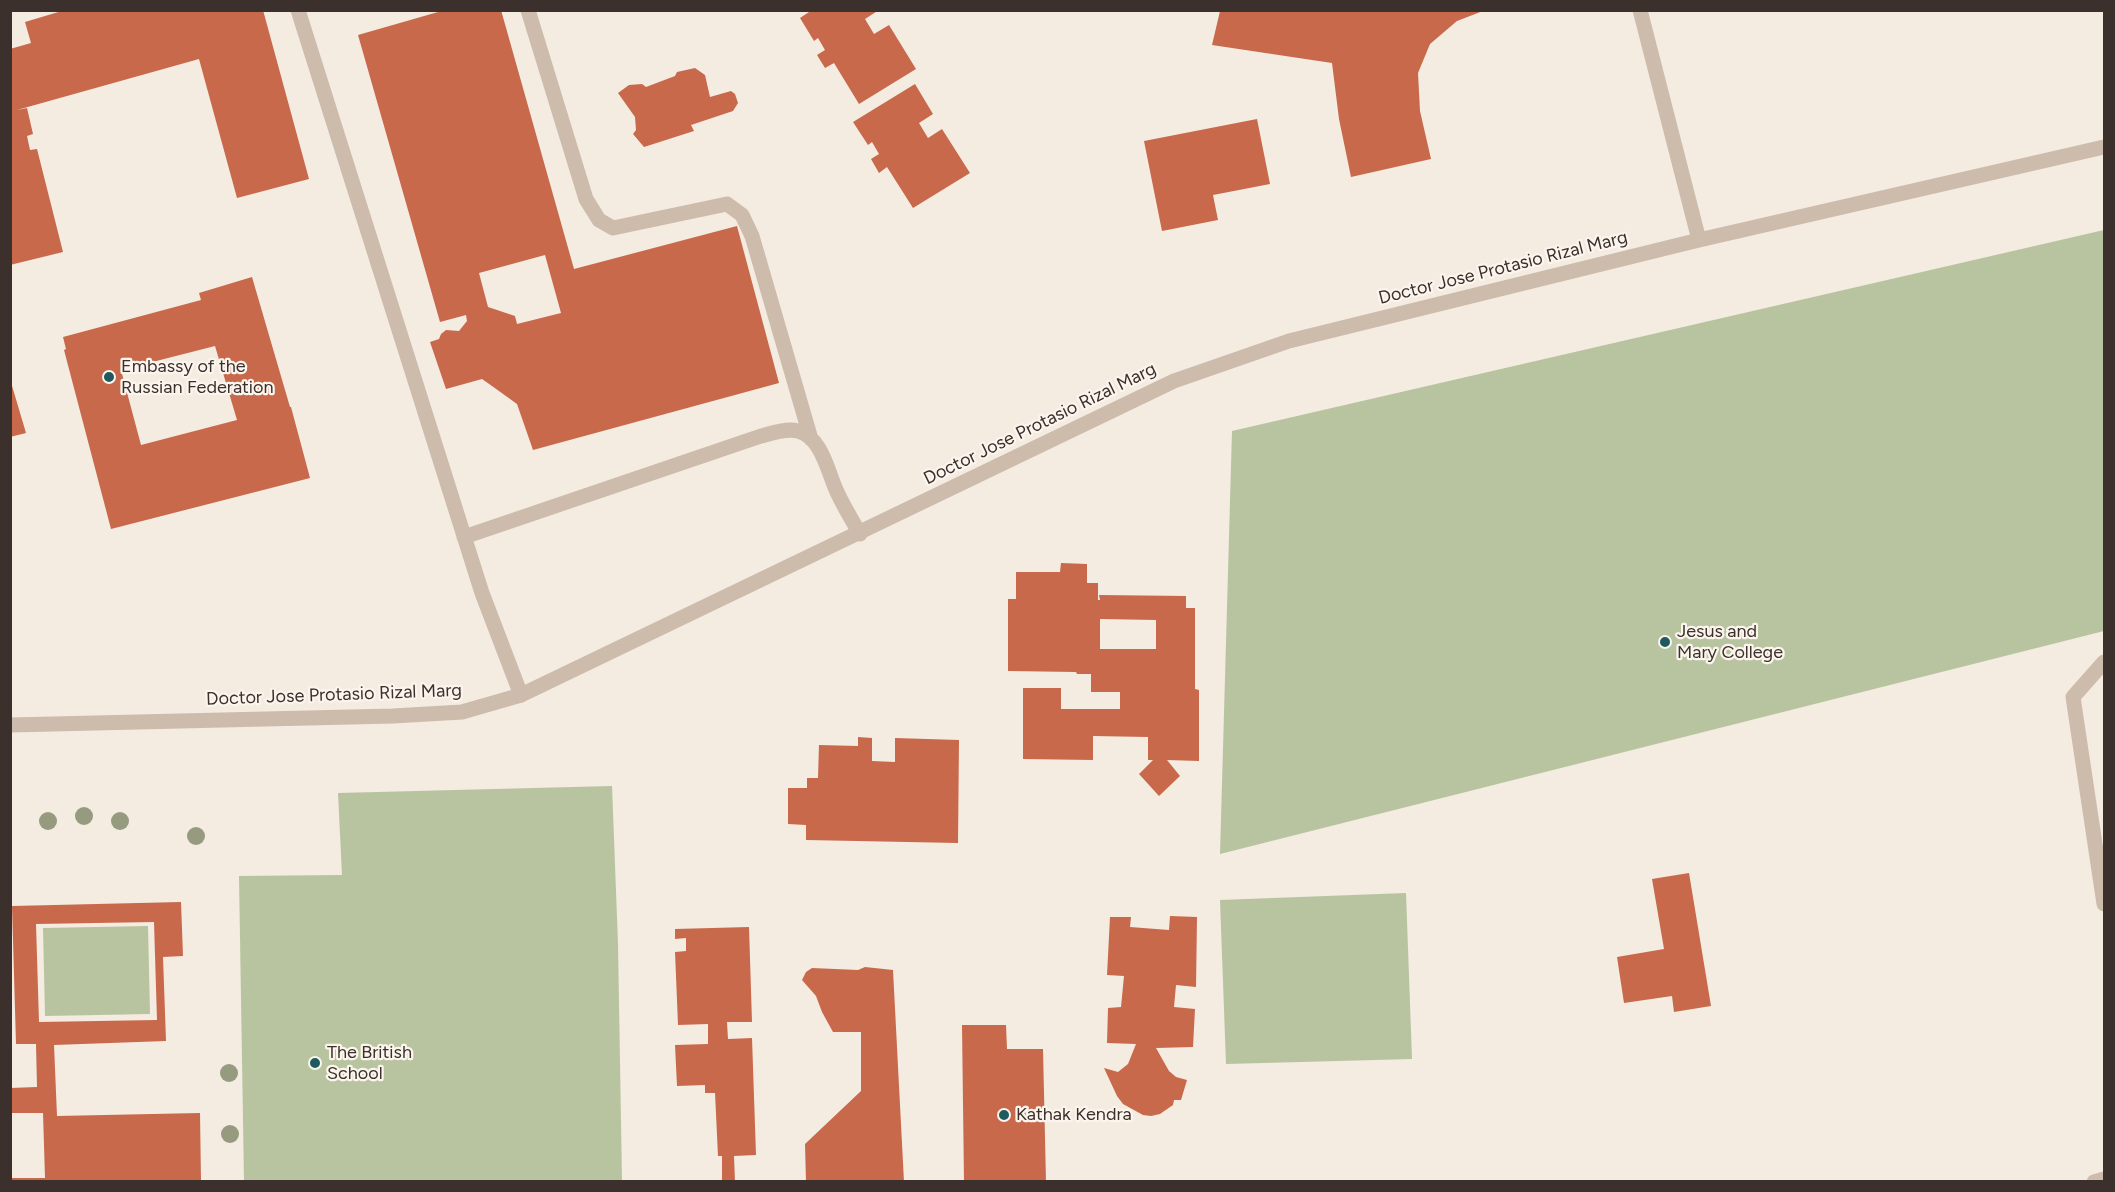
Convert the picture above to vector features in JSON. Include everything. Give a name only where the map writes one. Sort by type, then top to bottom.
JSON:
[{"type":"street","points":[[297,10],[464,537],[521,695]]},
{"type":"street","points":[[528,10],[586,199],[599,220],[613,228],[728,204],[742,215],[752,236],[811,439],[820,452],[837,493],[860,534]]},
{"type":"street","points":[[1640,10],[1699,240]]},
{"type":"street","name":"Doctor Jose Protasio Rizal Marg","points":[[10,725],[393,716],[462,712],[521,695],[1184,377],[1289,341],[1699,240],[2104,147]]},
{"type":"street","points":[[464,537],[761,436],[783,431],[799,431],[811,439]]},
{"type":"street","points":[[2104,662],[2073,697],[2104,904]]},
{"type":"street","points":[[2094,1182],[2104,1179]]},
{"type":"green space","points":[[2104,230],[2104,631],[1220,854],[1232,431]]},
{"type":"green space","points":[[612,786],[618,944],[622,1181],[244,1181],[239,876],[342,875],[338,793]]},
{"type":"green space","points":[[1406,893],[1412,1059],[1226,1064],[1220,900]]},
{"type":"green space","points":[[148,926],[150,1014],[45,1016],[43,928]]},
{"type":"building","points":[[65,10],[263,10],[309,179],[237,198],[199,59],[17,110],[27,108],[33,134],[27,136],[30,150],[37,149],[63,252],[10,265],[10,49],[31,43],[25,22]]},
{"type":"building","points":[[445,10],[501,10],[574,269],[737,226],[779,383],[533,450],[517,404],[492,386],[482,379],[446,389],[430,342],[439,339],[446,330],[459,331],[467,321],[466,315],[440,322],[358,35]],"holes":[[[545,255],[561,313],[517,324],[515,316],[488,307],[479,273]]]},
{"type":"building","points":[[812,10],[879,10],[865,19],[874,34],[889,25],[916,69],[859,104],[834,63],[825,68],[817,55],[825,50],[818,38],[814,41],[800,18]]},
{"type":"building","points":[[1220,11],[1483,11],[1457,21],[1430,44],[1418,73],[1420,111],[1431,159],[1351,177],[1339,119],[1332,63],[1212,45]]},
{"type":"building","points":[[695,68],[705,75],[710,97],[731,91],[735,94],[738,103],[733,111],[691,125],[694,131],[644,147],[633,134],[636,130],[635,117],[618,93],[629,85],[642,84],[646,87],[675,76],[677,72]]},
{"type":"building","points":[[915,84],[933,114],[919,123],[928,138],[942,129],[970,173],[913,208],[887,167],[879,173],[871,159],[879,154],[872,142],[868,145],[853,122]]},
{"type":"building","points":[[1257,119],[1270,184],[1213,195],[1218,220],[1162,231],[1144,141]]},
{"type":"building","points":[[252,277],[310,478],[111,529],[64,350],[66,349],[63,337],[201,300],[199,293]],"holes":[[[215,346],[237,420],[141,445],[121,370]]]},
{"type":"building","points":[[10,379],[26,433],[10,437]]},
{"type":"building","points":[[1061,563],[1087,564],[1087,583],[1098,583],[1098,600],[1100,600],[1099,595],[1186,596],[1186,608],[1195,608],[1195,689],[1199,690],[1199,761],[1167,760],[1180,776],[1159,796],[1139,774],[1153,760],[1148,760],[1148,737],[1093,736],[1093,760],[1023,759],[1023,688],[1061,688],[1061,709],[1120,709],[1120,692],[1091,692],[1091,674],[1008,671],[1008,599],[1016,599],[1016,572],[1060,572]],"holes":[[[1100,619],[1156,620],[1156,649],[1100,649]]]},
{"type":"building","points":[[858,737],[872,738],[872,761],[895,762],[895,738],[959,740],[958,843],[806,840],[806,825],[788,824],[788,788],[807,788],[807,778],[818,778],[819,745],[858,746]]},
{"type":"building","points":[[1689,873],[1711,1006],[1674,1012],[1672,996],[1624,1003],[1617,957],[1664,949],[1652,879]]},
{"type":"building","points":[[181,902],[183,956],[163,957],[166,1041],[54,1045],[57,1116],[200,1113],[201,1182],[10,1182],[10,1178],[45,1178],[43,1113],[10,1113],[10,1088],[37,1087],[36,1044],[16,1044],[12,906]],"holes":[[[154,922],[157,1020],[39,1022],[36,924]]]},
{"type":"building","points":[[1170,916],[1197,917],[1196,987],[1176,985],[1174,1007],[1195,1009],[1193,1047],[1156,1048],[1169,1071],[1176,1077],[1187,1080],[1181,1100],[1174,1100],[1173,1105],[1160,1114],[1151,1116],[1143,1115],[1123,1104],[1104,1068],[1118,1072],[1128,1064],[1136,1044],[1107,1043],[1108,1008],[1121,1007],[1124,976],[1107,975],[1110,917],[1131,917],[1130,927],[1169,930]]},
{"type":"building","points":[[749,927],[752,1022],[727,1022],[728,1039],[752,1038],[756,1155],[734,1156],[735,1182],[722,1182],[722,1156],[718,1156],[715,1093],[705,1093],[705,1085],[677,1086],[675,1045],[708,1044],[708,1024],[678,1025],[675,952],[686,951],[686,938],[675,939],[675,929]]},
{"type":"building","points":[[865,967],[893,970],[904,1182],[806,1182],[805,1144],[861,1091],[861,1032],[833,1032],[816,996],[802,980],[806,972],[812,968],[858,970]]},
{"type":"building","name":"Kathak Kendra","points":[[962,1025],[1006,1025],[1007,1049],[1043,1049],[1046,1182],[964,1182]]},
{"type":"place","name":"Embassy of the Russian Federation","points":[[109,377]]},
{"type":"place","name":"Jesus and Mary College","points":[[1665,642]]},
{"type":"place","name":"The British School","points":[[315,1063]]},
{"type":"place","name":"Kathak Kendra","points":[[1004,1115]]}]
